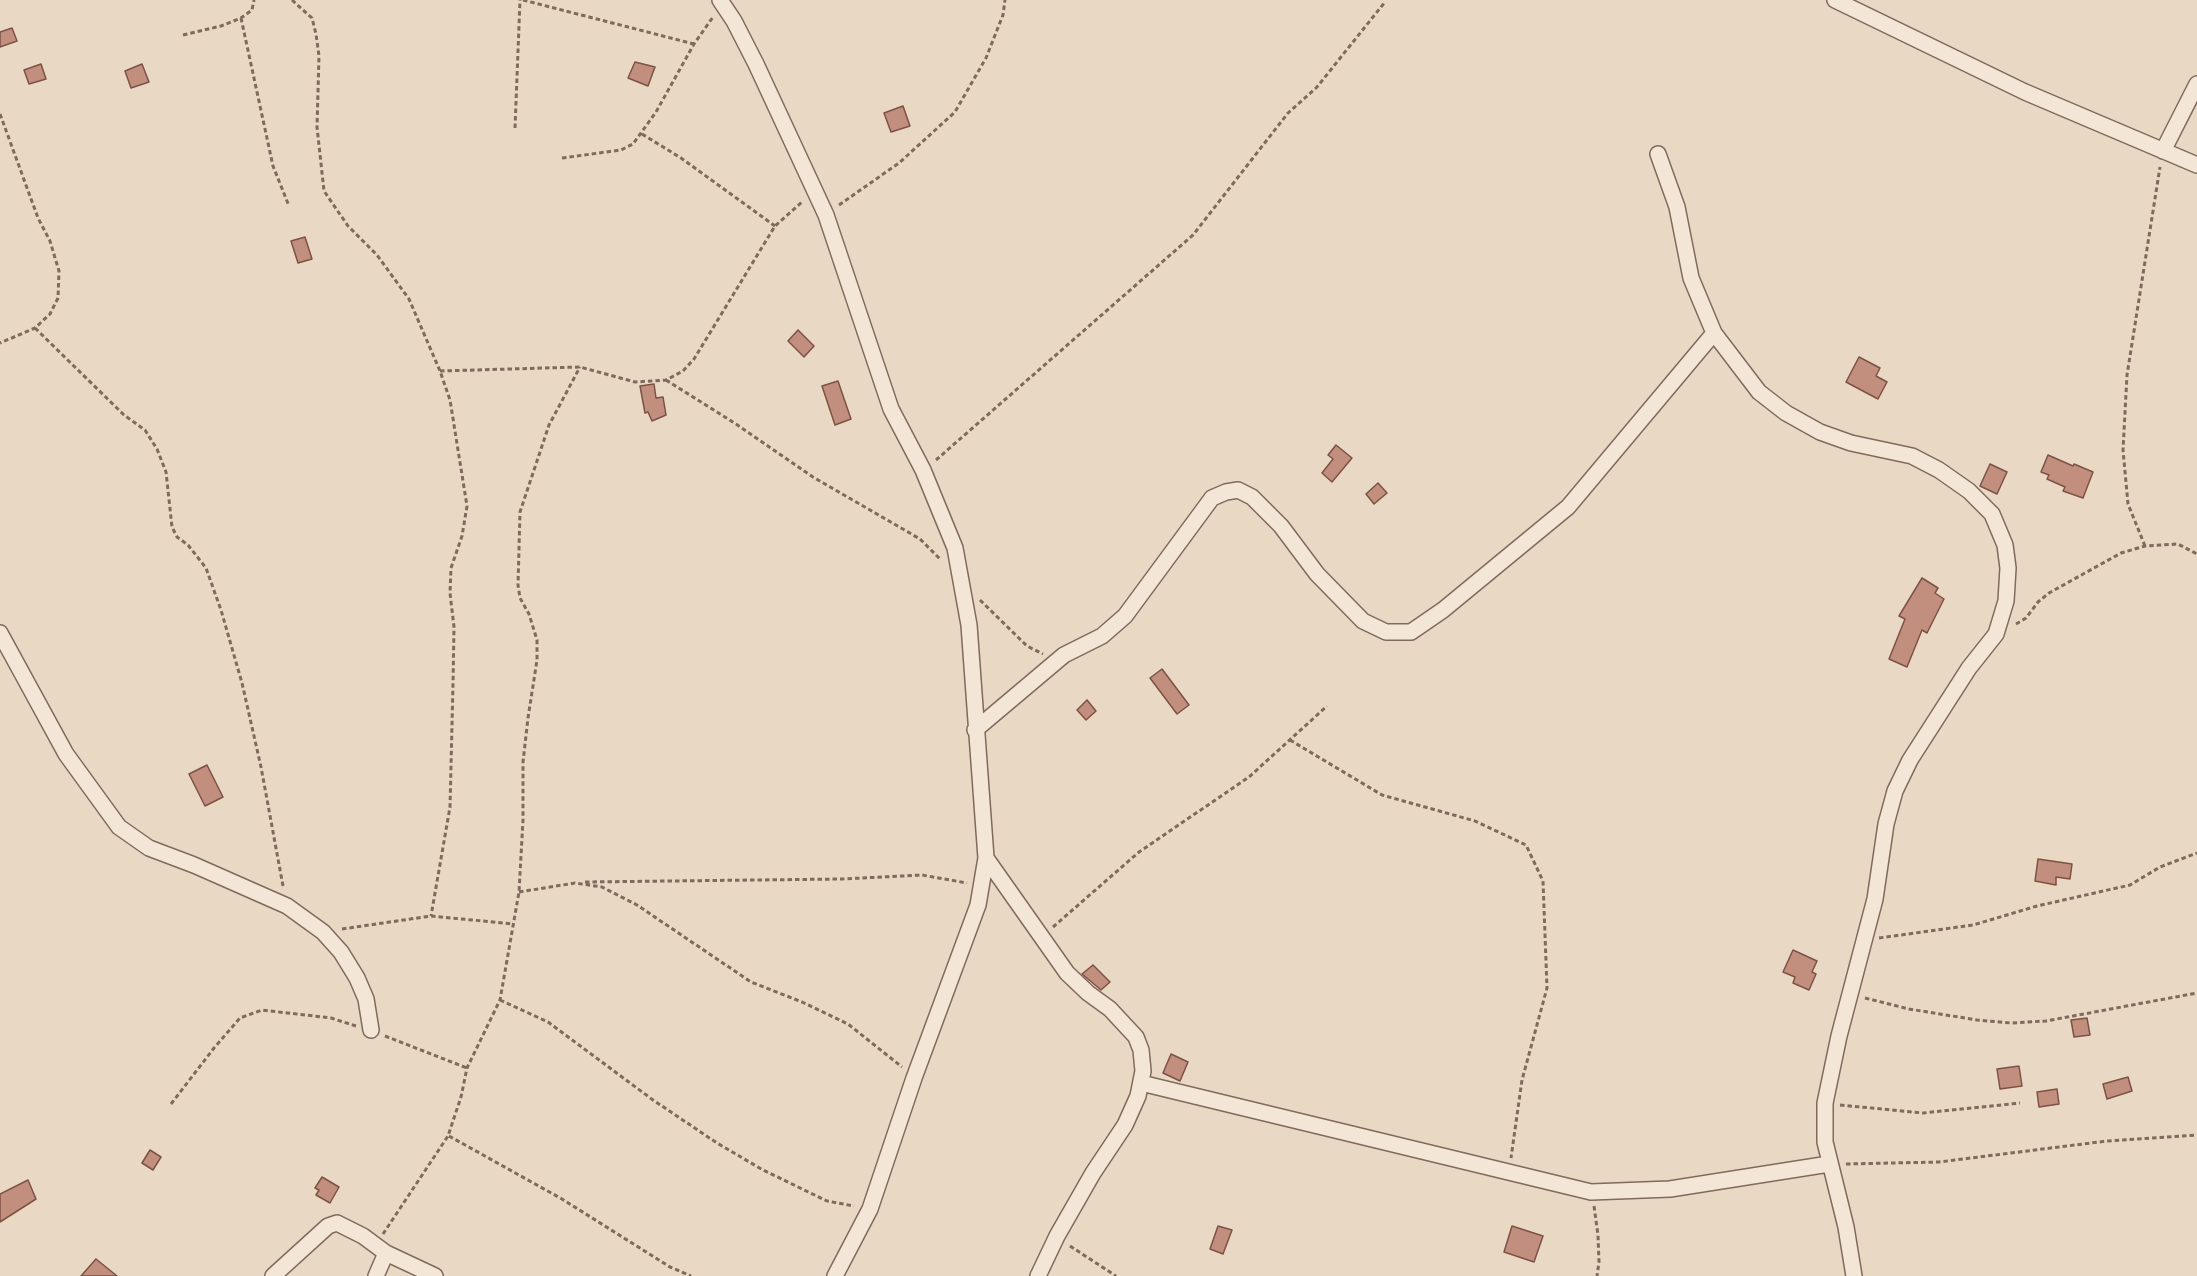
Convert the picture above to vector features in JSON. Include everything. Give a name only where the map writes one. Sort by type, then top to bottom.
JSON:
[{"type":"street","points":[[1835,0],[2025,92],[2197,165]]},
{"type":"street","points":[[721,2],[756,64],[816,192],[891,409],[923,471],[955,548],[969,625],[986,858],[978,905],[914,1078],[870,1209],[835,1276]]},
{"type":"street","points":[[2163,151],[2197,84]]},
{"type":"street","points":[[1658,154],[1677,207],[1691,278],[1714,333],[1759,392],[1786,413],[1820,432],[1851,443],[1912,456],[1939,470],[1969,491],[1992,514],[2005,545],[2008,568],[2006,600],[1996,634],[1969,668],[1910,760],[1895,791],[1886,824],[1875,899],[1839,1036],[1825,1103],[1825,1142],[1846,1227],[1854,1276]]},
{"type":"street","points":[[975,730],[1064,655],[1102,636],[1125,616],[1212,498],[1226,492],[1238,490],[1252,496],[1281,526],[1317,574],[1363,621],[1386,632],[1411,632],[1443,610],[1569,507],[1714,333]]},
{"type":"street","points":[[0,633],[66,754],[119,827],[149,848],[287,906],[323,932],[357,978],[366,999],[371,1030]]},
{"type":"street","points":[[986,858],[1067,973],[1088,993],[1110,1009],[1136,1037],[1141,1050],[1143,1071],[1141,1083],[1138,1096],[1125,1125],[1093,1173],[1057,1236],[1038,1276]]},
{"type":"street","points":[[1141,1083],[1591,1192],[1670,1189],[1829,1164]]},
{"type":"street","points":[[273,1276],[328,1226],[338,1223],[363,1236],[381,1249],[435,1276]]},
{"type":"street","points":[[376,1276],[381,1249]]},
{"type":"path","points":[[183,35],[221,26],[241,18],[252,10],[254,0]]},
{"type":"path","points":[[292,0],[312,18],[316,34],[319,56],[317,127],[324,191],[348,226],[377,255],[409,299],[450,400],[467,506],[462,536],[452,568],[450,593],[454,627],[450,807],[431,916]]},
{"type":"path","points":[[515,128],[521,0],[693,44]]},
{"type":"path","points":[[825,215],[899,163],[955,112],[986,58],[1003,15],[1005,0]]},
{"type":"path","points":[[562,158],[621,150],[633,144],[642,134],[693,44],[721,2]]},
{"type":"path","points":[[923,471],[1193,235],[1288,113],[1317,87],[1385,2]]},
{"type":"path","points":[[241,18],[273,166],[289,206]]},
{"type":"path","points":[[0,114],[38,218],[50,241],[59,271],[58,298],[50,314],[35,328],[0,343]]},
{"type":"path","points":[[642,134],[681,158],[775,226]]},
{"type":"path","points":[[2145,546],[2128,504],[2123,450],[2127,375],[2163,151]]},
{"type":"path","points":[[440,371],[580,367],[635,382],[666,380],[683,371],[694,359],[775,226],[792,209],[816,192]]},
{"type":"path","points":[[35,328],[124,415],[145,430],[157,449],[166,472],[172,527],[177,537],[188,545],[206,568],[215,590],[242,683],[261,767],[287,906]]},
{"type":"path","points":[[381,1249],[448,1136],[461,1097],[467,1068],[500,1000],[519,892],[523,762],[537,660],[537,640],[529,614],[520,598],[518,585],[520,512],[549,425],[580,367]]},
{"type":"path","points":[[666,380],[736,424],[813,477],[920,539],[942,560]]},
{"type":"path","points":[[1996,634],[2026,618],[2038,602],[2049,593],[2121,553],[2145,546],[2178,544],[2197,554]]},
{"type":"path","points":[[963,584],[1027,646],[1057,661]]},
{"type":"path","points":[[1041,938],[1139,852],[1249,777],[1327,706]]},
{"type":"path","points":[[1290,740],[1382,795],[1474,821],[1526,845],[1543,881],[1547,988],[1522,1080],[1509,1172]]},
{"type":"path","points":[[1865,940],[1973,925],[2037,906],[2130,885],[2160,867],[2197,853]]},
{"type":"path","points":[[519,892],[575,882],[830,879],[922,875],[981,885]]},
{"type":"path","points":[[575,882],[602,887],[637,905],[751,982],[802,1002],[848,1024],[884,1051],[914,1078]]},
{"type":"path","points":[[323,932],[431,916],[513,924]]},
{"type":"path","points":[[1850,994],[1909,1009],[2011,1023],[2046,1021],[2197,993]]},
{"type":"path","points":[[500,1000],[548,1022],[653,1100],[762,1170],[827,1201],[870,1209]]},
{"type":"path","points":[[171,1104],[240,1018],[262,1010],[331,1018],[371,1030],[467,1068]]},
{"type":"path","points":[[1825,1103],[1923,1113],[2020,1102]]},
{"type":"path","points":[[1829,1164],[1940,1162],[2107,1140],[2197,1135]]},
{"type":"path","points":[[448,1136],[562,1199],[670,1267],[691,1276]]},
{"type":"path","points":[[1591,1192],[1598,1235],[1597,1276]]},
{"type":"path","points":[[1057,1236],[1088,1260],[1116,1276]]},
{"type":"building","points":[[12,28],[17,41],[0,47],[0,32]]},
{"type":"building","points":[[635,62],[655,67],[648,86],[628,78]]},
{"type":"building","points":[[41,64],[46,79],[29,84],[24,70]]},
{"type":"building","points":[[142,64],[149,82],[131,88],[125,71]]},
{"type":"building","points":[[903,106],[910,126],[891,132],[884,113]]},
{"type":"building","points":[[305,237],[312,259],[298,263],[291,241]]},
{"type":"building","points":[[798,330],[814,346],[804,357],[788,341]]},
{"type":"building","points":[[1859,357],[1880,368],[1876,376],[1887,382],[1878,399],[1846,382]]},
{"type":"building","points":[[838,381],[851,419],[835,425],[822,386]]},
{"type":"building","points":[[654,384],[656,398],[663,397],[666,415],[652,421],[648,412],[645,413],[640,386]]},
{"type":"building","points":[[1336,445],[1352,458],[1332,482],[1322,473],[1333,459],[1328,455]]},
{"type":"building","points":[[2048,455],[2093,472],[2083,498],[2063,491],[2065,487],[2047,479],[2049,475],[2041,472]]},
{"type":"building","points":[[1990,464],[2007,472],[1997,494],[1980,486]]},
{"type":"building","points":[[1378,483],[1387,493],[1374,504],[1366,494]]},
{"type":"building","points":[[1922,578],[1938,588],[1935,593],[1944,599],[1927,633],[1922,630],[1907,667],[1889,659],[1905,619],[1899,616]]},
{"type":"building","points":[[1162,669],[1189,705],[1177,714],[1150,678]]},
{"type":"building","points":[[1087,700],[1096,711],[1086,720],[1077,710]]},
{"type":"building","points":[[207,765],[223,797],[205,806],[189,774]]},
{"type":"building","points":[[2038,859],[2072,864],[2070,879],[2056,877],[2056,885],[2035,881]]},
{"type":"building","points":[[1793,950],[1817,961],[1812,972],[1816,974],[1809,990],[1793,983],[1795,977],[1783,972]]},
{"type":"building","points":[[1093,965],[1110,982],[1101,990],[1082,974]]},
{"type":"building","points":[[2087,1018],[2090,1035],[2074,1037],[2071,1020]]},
{"type":"building","points":[[1171,1054],[1188,1062],[1180,1081],[1163,1073]]},
{"type":"building","points":[[2019,1066],[2022,1086],[2000,1089],[1997,1069]]},
{"type":"building","points":[[2128,1077],[2132,1091],[2107,1099],[2103,1084]]},
{"type":"building","points":[[2057,1089],[2059,1104],[2039,1107],[2037,1092]]},
{"type":"building","points":[[150,1150],[161,1157],[153,1170],[142,1163]]},
{"type":"building","points":[[322,1177],[339,1187],[330,1203],[316,1195],[319,1190],[315,1188]]},
{"type":"building","points":[[28,1180],[36,1199],[0,1222],[0,1194]]},
{"type":"building","points":[[1218,1226],[1232,1230],[1223,1254],[1210,1249]]},
{"type":"building","points":[[1512,1226],[1543,1236],[1534,1262],[1504,1252]]},
{"type":"building","points":[[96,1259],[117,1276],[81,1276]]}]
